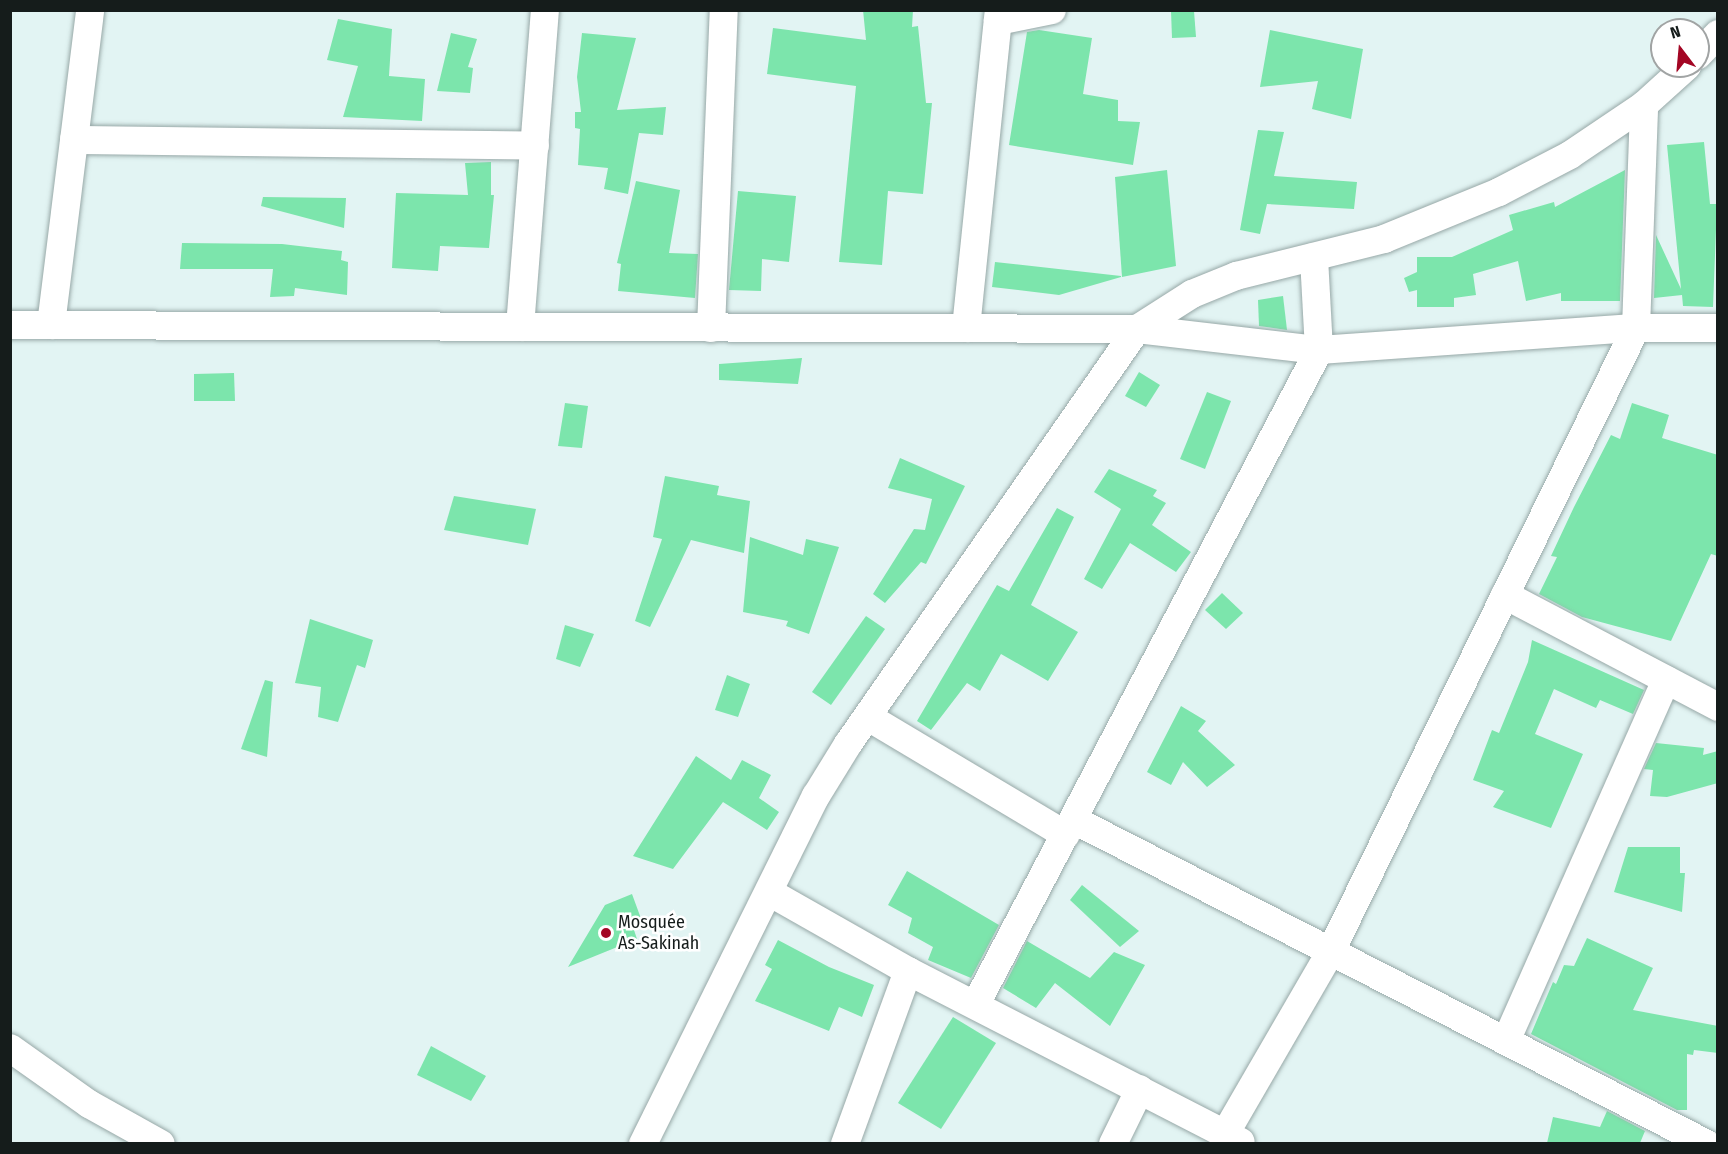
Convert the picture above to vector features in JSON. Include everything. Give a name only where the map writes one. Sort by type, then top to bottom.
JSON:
[{"type":"street","points":[[51,325],[90,10]]},
{"type":"street","points":[[520,327],[545,10]]},
{"type":"street","points":[[711,328],[723,10]]},
{"type":"street","points":[[966,328],[998,16],[1052,10]]},
{"type":"street","points":[[644,1143],[816,796],[868,717],[1137,329],[1200,291],[1236,276],[1384,239],[1499,192],[1570,155],[1644,105],[1674,78]]},
{"type":"street","points":[[769,892],[908,971],[976,1004],[1234,1139],[1331,951],[1636,328],[1644,105]]},
{"type":"street","points":[[74,140],[535,146]]},
{"type":"street","points":[[976,1004],[1319,350],[1314,257]]},
{"type":"street","points":[[10,325],[1137,329],[1319,350],[1636,328],[1718,328]]},
{"type":"street","points":[[1505,595],[1718,707]]},
{"type":"street","points":[[1506,1041],[1666,680]]},
{"type":"street","points":[[868,717],[1070,827],[1331,951],[1707,1143]]},
{"type":"street","points":[[845,1143],[908,971]]},
{"type":"street","points":[[10,1048],[89,1104],[160,1143]]},
{"type":"street","points":[[1113,1143],[1140,1089]]},
{"type":"building","points":[[863,10],[913,10],[912,27],[918,26],[926,103],[932,103],[923,194],[888,191],[882,265],[839,262],[856,86],[767,74],[773,28],[866,40]]},
{"type":"building","points":[[1171,11],[1194,11],[1196,37],[1172,38]]},
{"type":"building","points":[[338,19],[392,29],[389,76],[425,79],[422,121],[343,117],[358,66],[327,60]]},
{"type":"building","points":[[1039,30],[1092,38],[1083,94],[1118,100],[1118,121],[1140,122],[1133,165],[1009,145],[1027,32]]},
{"type":"building","points":[[1270,30],[1363,49],[1351,119],[1312,109],[1318,81],[1260,87]]},
{"type":"building","points":[[451,33],[477,39],[468,67],[473,68],[470,93],[437,91]]},
{"type":"building","points":[[582,33],[636,38],[617,110],[666,107],[663,135],[639,133],[628,194],[604,189],[608,168],[578,165],[580,129],[575,128],[575,112],[581,112],[577,77]]},
{"type":"building","points":[[1258,130],[1284,132],[1274,176],[1357,182],[1354,209],[1267,204],[1260,234],[1240,230]]},
{"type":"building","points":[[1704,142],[1710,204],[1717,204],[1713,307],[1683,306],[1682,295],[1654,298],[1656,235],[1681,289],[1667,145]]},
{"type":"building","points":[[491,162],[491,195],[494,195],[489,248],[440,246],[438,271],[392,268],[396,193],[468,195],[465,163]]},
{"type":"building","points":[[1167,170],[1176,266],[1122,277],[1115,177]]},
{"type":"building","points":[[1625,170],[1620,301],[1561,301],[1561,293],[1526,301],[1518,261],[1473,274],[1476,295],[1454,298],[1454,307],[1417,307],[1417,290],[1409,292],[1404,278],[1417,272],[1417,257],[1452,257],[1513,230],[1509,215],[1554,202],[1555,207]]},
{"type":"building","points":[[636,181],[680,190],[669,253],[698,254],[695,298],[618,291],[621,264],[617,263]]},
{"type":"building","points":[[738,191],[796,196],[789,262],[762,259],[761,291],[729,290]]},
{"type":"building","points":[[263,197],[346,198],[344,228],[261,206]]},
{"type":"building","points":[[182,243],[282,244],[342,251],[341,260],[348,262],[347,295],[295,288],[294,296],[270,297],[273,269],[180,269]]},
{"type":"building","points":[[995,262],[1121,277],[1059,295],[992,287]]},
{"type":"building","points":[[1283,296],[1287,330],[1259,326],[1258,300]]},
{"type":"building","points":[[802,358],[798,384],[719,380],[719,364]]},
{"type":"building","points":[[1139,372],[1160,385],[1146,407],[1125,396]]},
{"type":"building","points":[[234,373],[235,401],[194,401],[194,374]]},
{"type":"building","points":[[1207,392],[1231,401],[1205,469],[1180,459]]},
{"type":"building","points":[[565,403],[588,406],[582,448],[558,446]]},
{"type":"building","points":[[1632,403],[1669,415],[1662,438],[1718,455],[1718,556],[1711,554],[1671,641],[1582,617],[1539,594],[1557,557],[1551,556],[1574,507],[1611,435],[1620,439]]},
{"type":"building","points":[[900,458],[965,486],[926,564],[921,562],[885,603],[873,594],[914,529],[925,530],[932,499],[888,488]]},
{"type":"building","points":[[1109,469],[1157,490],[1153,496],[1166,503],[1152,525],[1191,552],[1176,572],[1130,543],[1102,589],[1084,579],[1121,509],[1094,492]]},
{"type":"building","points":[[665,476],[719,486],[717,495],[750,501],[744,553],[691,540],[650,627],[635,621],[662,539],[653,537]]},
{"type":"building","points":[[454,496],[536,509],[528,545],[444,530]]},
{"type":"building","points":[[1057,508],[1074,517],[1031,605],[1078,632],[1048,681],[1001,654],[980,691],[967,683],[931,730],[917,721],[997,585],[1009,591]]},
{"type":"building","points":[[750,537],[803,555],[806,539],[839,547],[809,634],[786,626],[788,621],[743,612]]},
{"type":"building","points":[[1222,593],[1243,613],[1226,629],[1205,610]]},
{"type":"building","points":[[866,616],[885,629],[831,705],[812,692]]},
{"type":"building","points":[[310,619],[373,640],[365,668],[357,665],[338,722],[318,717],[321,687],[295,683]]},
{"type":"building","points":[[565,625],[594,634],[580,667],[556,659]]},
{"type":"building","points":[[1532,640],[1644,690],[1633,714],[1600,700],[1596,708],[1554,689],[1535,734],[1583,754],[1551,828],[1493,807],[1504,791],[1473,780],[1492,730],[1499,733],[1528,662]]},
{"type":"building","points":[[727,675],[750,684],[738,717],[715,710]]},
{"type":"building","points":[[265,680],[273,682],[267,757],[241,749]]},
{"type":"building","points":[[1181,706],[1206,721],[1198,731],[1235,765],[1207,787],[1183,762],[1171,785],[1147,772]]},
{"type":"building","points":[[1656,743],[1704,748],[1703,755],[1718,751],[1718,783],[1667,797],[1650,796],[1653,770],[1644,769]]},
{"type":"building","points":[[696,756],[731,780],[742,760],[771,775],[759,798],[779,812],[767,830],[723,802],[673,869],[633,856]]},
{"type":"building","points":[[1628,847],[1680,847],[1680,873],[1685,873],[1682,912],[1614,892]]},
{"type":"building","points":[[907,871],[999,925],[971,978],[928,960],[933,947],[908,933],[912,918],[888,905]]},
{"type":"building","points":[[1082,885],[1139,931],[1120,947],[1070,900]]},
{"type":"building","name":"Mosquée As-Sakinah","points":[[632,894],[643,924],[633,927],[637,939],[568,967],[605,905]]},
{"type":"building","points":[[1587,938],[1653,968],[1633,1010],[1718,1026],[1718,1053],[1694,1050],[1693,1055],[1687,1054],[1687,1110],[1677,1110],[1531,1034],[1553,982],[1556,984],[1564,965],[1574,966]]},
{"type":"building","points":[[778,940],[829,967],[874,985],[862,1017],[839,1007],[829,1031],[755,1001],[772,969],[765,965]]},
{"type":"building","points":[[1027,941],[1090,978],[1114,952],[1145,965],[1110,1026],[1055,983],[1036,1008],[1003,988]]},
{"type":"building","points":[[953,1017],[996,1043],[941,1129],[898,1103]]},
{"type":"building","points":[[431,1046],[486,1076],[471,1101],[417,1075]]},
{"type":"building","points":[[1607,1111],[1645,1131],[1640,1143],[1547,1143],[1553,1117],[1600,1127]]},
{"type":"place","name":"Mosquée As-Sakinah","points":[[606,933]]}]
